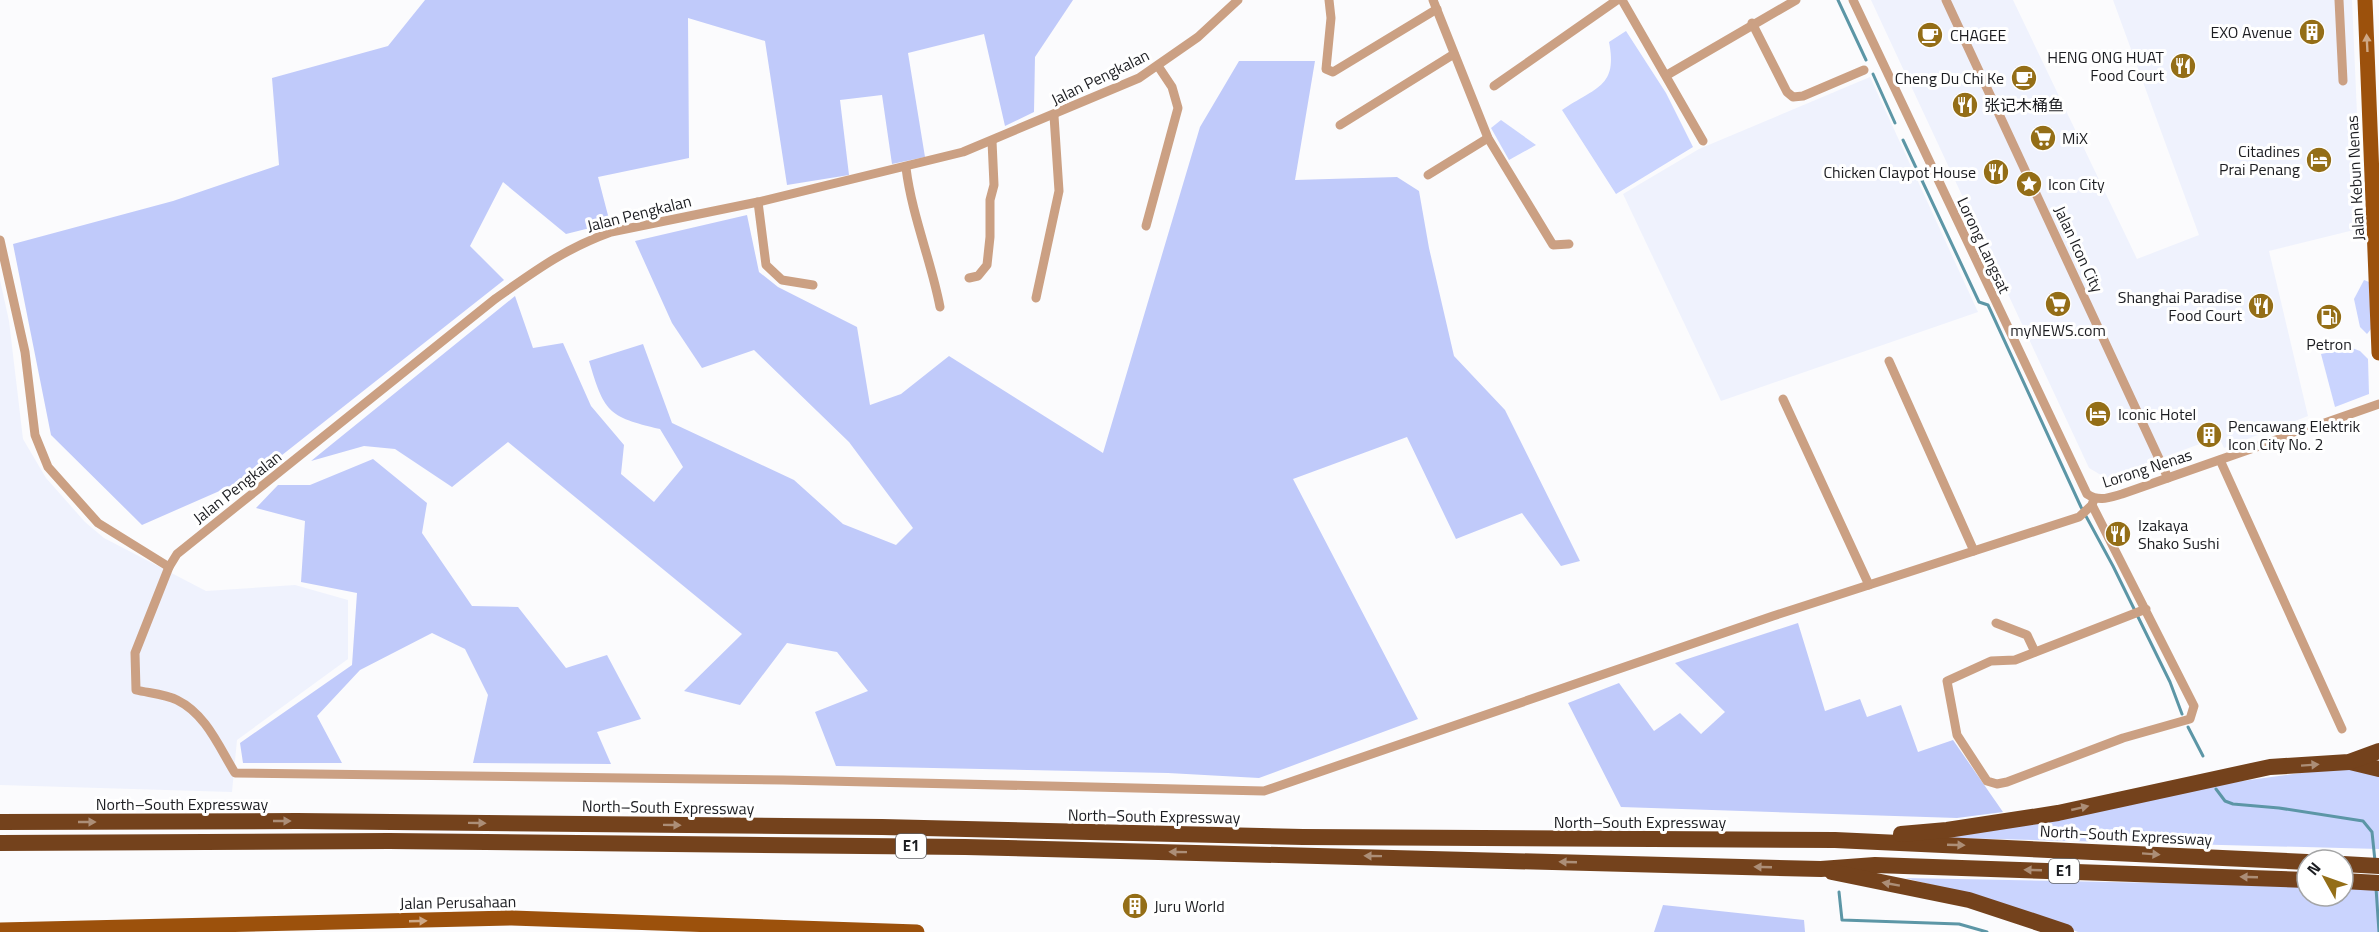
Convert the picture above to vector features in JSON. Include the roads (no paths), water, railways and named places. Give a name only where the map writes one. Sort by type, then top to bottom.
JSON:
[{"type":"highway","points":[[1835,840],[1947,830],[2058,813],[2270,767],[2349,762],[2379,751]]},
{"type":"highway","points":[[2349,762],[2379,769]]},
{"type":"highway","name":"North–South Expressway","points":[[0,822],[297,821],[882,827],[1327,838],[1835,840],[2295,861]]},
{"type":"highway","name":"E1","points":[[0,843],[389,841],[965,847],[1821,869],[1875,865],[2295,880]]},
{"type":"highway","points":[[2355,864],[2379,866]]},
{"type":"highway","points":[[1821,869],[1851,878],[1969,900],[2066,932]]},
{"type":"highway","points":[[2355,881],[2379,883]]},
{"type":"main road","name":"Jalan Kebun Nenas","points":[[2365,0],[2379,354]]},
{"type":"main road","name":"Jalan Perusahaan","points":[[0,930],[215,929],[512,918],[917,932]]},
{"type":"street","name":"Jalan Pengkalan","points":[[1238,0],[1198,37],[1158,66],[1123,86],[992,141],[906,168],[758,202],[611,232],[575,245],[551,260],[495,299],[177,554],[169,567],[135,653],[135,690],[176,699],[196,713],[214,736],[235,772],[1264,791],[1869,585]]},
{"type":"street","points":[[1329,0],[1331,18],[1326,69],[1333,72],[1435,5],[1488,138],[1552,245],[1569,244]]},
{"type":"street","points":[[1494,86],[1617,0]]},
{"type":"street","points":[[1622,0],[1703,141]]},
{"type":"street","points":[[1667,75],[1752,23],[1796,0]]},
{"type":"street","name":"Lorong Langsat","points":[[1853,0],[2140,612],[2194,706],[2190,719],[2123,738],[2007,782],[1997,784],[1987,781],[1957,735],[1947,681],[1991,661],[2015,660],[2035,652]]},
{"type":"street","name":"Jalan Icon City","points":[[1946,0],[2169,478]]},
{"type":"street","points":[[2339,0],[2343,81]]},
{"type":"street","points":[[1752,23],[1787,92],[1793,96],[1803,96],[1864,70]]},
{"type":"street","points":[[1340,125],[1454,54]]},
{"type":"street","points":[[1146,226],[1178,108],[1172,87],[1158,66]]},
{"type":"street","points":[[1036,298],[1059,191],[1060,172],[1054,116]]},
{"type":"street","points":[[1428,175],[1488,138]]},
{"type":"street","points":[[969,278],[978,276],[987,265],[994,184],[992,141]]},
{"type":"street","points":[[906,168],[910,198],[932,266],[940,307]]},
{"type":"street","points":[[758,202],[766,264],[782,280],[813,285]]},
{"type":"street","points":[[0,240],[25,352],[34,435],[48,467],[98,523],[169,567]]},
{"type":"street","points":[[1783,399],[1869,585],[1974,550],[1889,361]]},
{"type":"street","name":"Lorong Nenas","points":[[1974,550],[2079,517],[2091,504],[2104,499],[2379,404]]},
{"type":"street","points":[[2220,460],[2342,729]]},
{"type":"street","points":[[1996,623],[2027,634],[2035,652],[2140,612]]},
{"type":"waterway","points":[[1838,0],[1866,60]]},
{"type":"waterway","points":[[1873,74],[1895,123]]},
{"type":"waterway","points":[[1903,140],[1979,302],[1988,305],[2081,507],[2170,682],[2182,714]]},
{"type":"waterway","points":[[2188,727],[2203,756]]},
{"type":"waterway","points":[[2216,789],[2225,801],[2233,804],[2279,808],[2363,821],[2372,832],[2375,861]]},
{"type":"waterway","points":[[2376,888],[2379,932]]},
{"type":"waterway","points":[[1839,892],[1842,920],[1959,924],[1987,932]]},
{"type":"place","name":"EXO Avenue","points":[[2312,32]]},
{"type":"place","name":"CHAGEE","points":[[1930,35]]},
{"type":"place","name":"HENG ONG HUAT Food Court","points":[[2183,66]]},
{"type":"place","name":"Cheng Du Chi Ke","points":[[2024,78]]},
{"type":"place","name":"张记木桶鱼","points":[[1965,105]]},
{"type":"place","name":"MiX","points":[[2043,138]]},
{"type":"place","name":"Citadines Prai Penang","points":[[2319,160]]},
{"type":"place","name":"Chicken Claypot House","points":[[1996,172]]},
{"type":"place","name":"Icon City","points":[[2029,184]]},
{"type":"place","name":"myNEWS.com","points":[[2058,304]]},
{"type":"place","name":"Shanghai Paradise Food Court","points":[[2261,306]]},
{"type":"place","name":"Petron","points":[[2329,317]]},
{"type":"place","name":"Iconic Hotel","points":[[2098,414]]},
{"type":"place","name":"Pencawang Elektrik Icon City No. 2","points":[[2209,435]]},
{"type":"place","name":"Izakaya Shako Sushi","points":[[2118,534]]},
{"type":"place","name":"Juru World","points":[[1135,906]]}]
